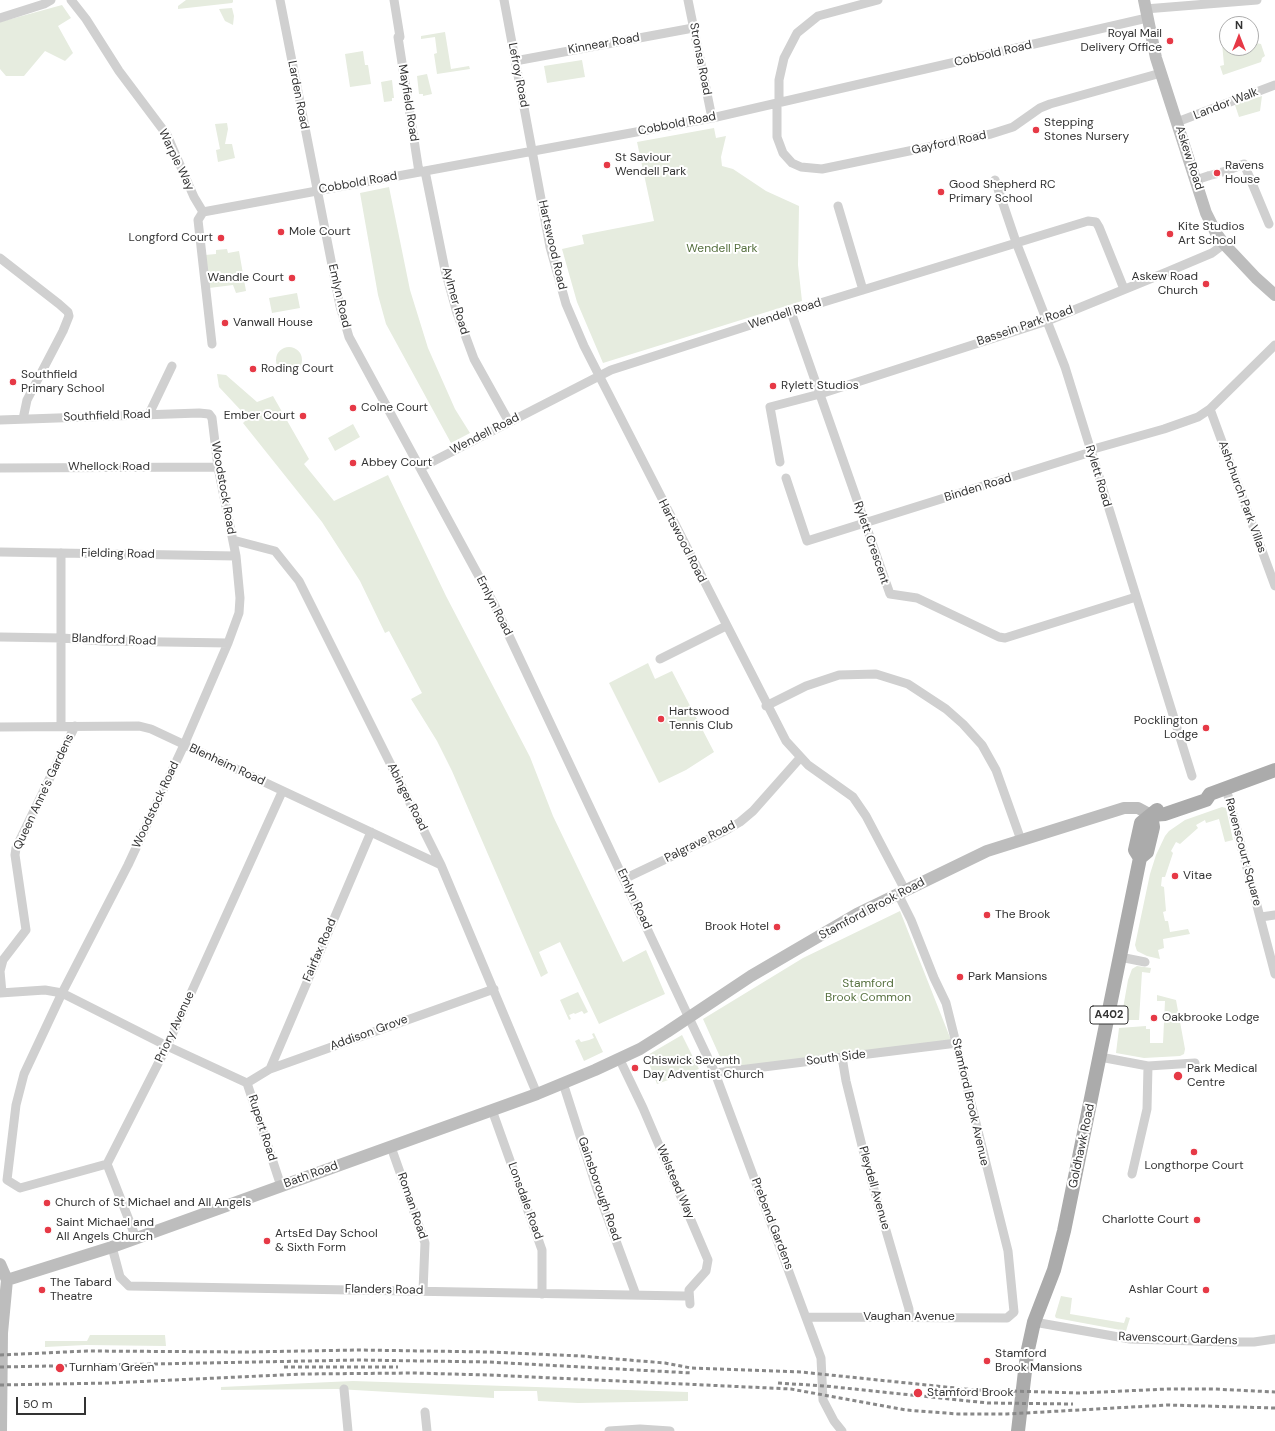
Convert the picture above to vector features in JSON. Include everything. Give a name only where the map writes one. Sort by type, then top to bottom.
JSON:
[{"type":"main road","name":"Askew Road","points":[[1145,9],[1161,72],[1206,213],[1216,233],[1224,244],[1256,278],[1275,295]]},
{"type":"main road","points":[[1151,815],[1165,814],[1206,800],[1210,794],[1275,770]]},
{"type":"main road","name":"Stamford Brook Road","points":[[616,1060],[640,1049],[690,1018],[752,976],[858,914],[967,860],[1021,840],[1124,808],[1138,808],[1151,815]]},
{"type":"main road","name":"Goldhawk Road","points":[[1018,1431],[1027,1354],[1034,1322],[1056,1262],[1100,1057],[1140,858],[1147,852],[1153,827],[1151,815]]},
{"type":"main road","name":"Bath Road","points":[[7,1280],[136,1238],[537,1094],[616,1060]]},
{"type":"main road","points":[[0,1264],[7,1280],[2,1333],[1,1431]]},
{"type":"street","points":[[0,18],[44,4],[51,0]]},
{"type":"street","name":"Warple Way","points":[[71,0],[86,19],[119,71],[167,135],[194,197],[203,212]]},
{"type":"street","name":"Larden Road","points":[[280,0],[317,190]]},
{"type":"street","name":"Mayfield Road","points":[[394,0],[400,37],[398,37],[422,171]]},
{"type":"street","name":"Lefroy Road","points":[[504,0],[533,151]]},
{"type":"street","name":"Stronsa Road","points":[[688,0],[712,118]]},
{"type":"street","name":"Gayford Road","points":[[878,0],[818,16],[797,33],[784,58],[779,80],[778,103],[777,137],[783,153],[792,163],[801,167],[822,169],[991,134],[1012,127],[1040,108],[1050,104],[1161,72]]},
{"type":"street","name":"Cobbold Road","points":[[203,212],[712,118],[778,103],[1145,9],[1257,0]]},
{"type":"street","name":"Kinnear Road","points":[[515,61],[693,28]]},
{"type":"street","name":"Landor Walk","points":[[1177,122],[1275,86]]},
{"type":"street","name":"Hartswood Road","points":[[533,151],[550,247],[560,285],[573,321],[598,376],[766,706],[786,741],[800,758],[853,797],[866,816],[901,892]]},
{"type":"street","points":[[1226,170],[1244,164],[1269,224]]},
{"type":"street","name":"Aylmer Road","points":[[422,171],[445,270],[459,319],[474,359],[509,422]]},
{"type":"street","points":[[1196,180],[1208,176]]},
{"type":"street","name":"Rylett Road","points":[[995,180],[1016,242],[1065,367],[1192,776]]},
{"type":"street","name":"Emlyn Road","points":[[317,190],[340,306],[349,337],[495,606],[690,1018]]},
{"type":"street","points":[[838,206],[863,290]]},
{"type":"street","points":[[203,212],[198,220],[212,344]]},
{"type":"street","name":"Wendell Road","points":[[420,468],[611,370],[791,312],[1088,221],[1096,222],[1099,226],[1124,289]]},
{"type":"street","name":"Bassein Park Road","points":[[780,462],[770,407],[820,394],[1046,321],[1212,253],[1224,244]]},
{"type":"street","points":[[0,258],[68,312],[66,325],[27,400],[23,419]]},
{"type":"street","name":"Rylett Crescent","points":[[791,312],[890,594],[917,598],[999,637],[1005,638],[1136,597]]},
{"type":"street","name":"Binden Road","points":[[786,478],[807,541],[1198,417],[1210,409],[1275,345]]},
{"type":"street","points":[[149,414],[172,366]]},
{"type":"street","name":"Ashchurch Park Villas","points":[[1210,409],[1275,586]]},
{"type":"street","name":"Southfield Road","points":[[0,420],[206,413],[212,418]]},
{"type":"street","name":"Woodstock Road","points":[[107,1164],[20,1188],[7,1180],[16,1106],[24,1074],[62,993],[128,865],[184,745],[228,643],[239,613],[240,598],[236,556],[218,467],[212,418]]},
{"type":"street","name":"Whellock Road","points":[[0,468],[218,467]]},
{"type":"street","name":"Abinger Road","points":[[232,540],[275,551],[299,581],[441,865],[537,1094]]},
{"type":"street","name":"Fielding Road","points":[[0,552],[236,556]]},
{"type":"street","name":"Queen Anne's Gardens","points":[[61,553],[62,726]]},
{"type":"street","points":[[660,659],[726,626]]},
{"type":"street","name":"Blandford Road","points":[[0,637],[62,638],[103,641],[228,643]]},
{"type":"street","points":[[766,706],[806,686],[839,675],[876,674],[908,684],[950,712],[982,745],[996,770],[1021,840]]},
{"type":"street","name":"Queen Anne's Gardens","points":[[1,993],[0,971],[3,960],[26,930],[15,854],[16,848],[75,726]]},
{"type":"street","name":"Blenheim Road","points":[[0,727],[139,726],[151,729],[282,792],[441,865]]},
{"type":"street","name":"Palgrave Road","points":[[624,879],[725,831],[740,822],[753,811],[800,758]]},
{"type":"street","name":"Ravenscourt Square","points":[[1226,788],[1240,852],[1260,917],[1275,974]]},
{"type":"street","name":"Priory Avenue","points":[[107,1164],[167,1046],[282,792]]},
{"type":"street","name":"Fairfax Road","points":[[270,1069],[371,832]]},
{"type":"street","name":"Stamford Brook Avenue","points":[[901,892],[934,978],[946,1003],[968,1096],[1008,1251],[1014,1311],[1011,1317]]},
{"type":"street","name":"Ravenscourt Square","points":[[1260,917],[1275,915]]},
{"type":"street","points":[[1120,957],[1144,962]]},
{"type":"street","name":"Addison Grove","points":[[247,1083],[270,1069],[494,989]]},
{"type":"street","name":"Rupert Road","points":[[1,993],[45,990],[62,993],[167,1046],[247,1083],[281,1186]]},
{"type":"street","name":"Prebend Gardens","points":[[690,1018],[715,1073],[807,1317],[823,1366],[823,1400],[834,1422],[842,1431]]},
{"type":"street","name":"South Side","points":[[715,1073],[956,1043]]},
{"type":"street","name":"Pleydell Avenue","points":[[842,1057],[846,1081],[866,1162],[909,1309],[909,1317]]},
{"type":"street","points":[[1100,1057],[1148,1066],[1195,1063]]},
{"type":"street","name":"Welstead Way","points":[[616,1060],[643,1108],[708,1260],[706,1271],[689,1290],[690,1304]]},
{"type":"street","points":[[1132,1174],[1147,1109],[1148,1066]]},
{"type":"street","name":"Gainsborough Road","points":[[563,1083],[598,1192],[636,1295]]},
{"type":"street","name":"Lonsdale Road","points":[[492,1110],[542,1250],[542,1294]]},
{"type":"street","name":"Roman Road","points":[[391,1146],[426,1243],[423,1291]]},
{"type":"street","points":[[107,1164],[136,1238]]},
{"type":"street","name":"Flanders Road","points":[[112,1246],[120,1277],[129,1286],[684,1296]]},
{"type":"street","name":"Vaughan Avenue","points":[[807,1317],[1011,1317]]},
{"type":"street","name":"Ravenscourt Gardens","points":[[1034,1322],[1136,1340],[1254,1342],[1275,1339]]},
{"type":"street","points":[[344,1389],[348,1431]]},
{"type":"street","points":[[425,1412],[427,1431]]},
{"type":"street","points":[[609,1431],[640,1429],[670,1431]]},
{"type":"green space","points":[[186,0],[233,0],[233,2],[178,9],[178,6]]},
{"type":"green space","points":[[62,5],[71,18],[58,26],[73,53],[65,61],[45,51],[24,76],[6,76],[0,69],[0,22]]},
{"type":"green space","points":[[232,8],[234,16],[233,25],[225,21],[219,9]]},
{"type":"green space","points":[[445,32],[451,69],[469,66],[470,69],[437,74],[434,54],[437,53],[435,37],[421,39],[421,36]]},
{"type":"green space","points":[[1259,44],[1261,44],[1265,56],[1262,58],[1261,62],[1223,75],[1220,66],[1224,65],[1223,56],[1259,56]]},
{"type":"green space","points":[[363,51],[365,65],[368,65],[371,84],[350,87],[345,54]]},
{"type":"green space","points":[[582,60],[585,77],[547,83],[544,66]]},
{"type":"green space","points":[[427,74],[432,94],[423,96],[423,94],[419,94],[417,76]]},
{"type":"green space","points":[[392,80],[394,98],[392,98],[392,101],[384,102],[381,82]]},
{"type":"green space","points":[[1262,96],[1260,111],[1239,117],[1235,105]]},
{"type":"green space","points":[[227,123],[228,129],[225,144],[232,144],[235,158],[218,162],[216,150],[220,149],[215,124]]},
{"type":"green space","name":"Wendell Park","points":[[714,128],[716,138],[726,136],[721,157],[722,166],[733,169],[766,191],[799,206],[798,265],[802,301],[603,363],[577,302],[562,249],[584,244],[582,235],[654,221],[637,142]]},
{"type":"green space","points":[[389,187],[410,290],[428,348],[455,409],[470,433],[451,443],[386,324],[378,295],[360,193]]},
{"type":"green space","points":[[227,249],[228,253],[239,251],[246,291],[236,293],[233,285],[209,288],[205,255],[216,254],[216,250]]},
{"type":"green space","points":[[297,293],[300,308],[272,313],[269,298]]},
{"type":"green space","points":[[289,347],[298,351],[302,360],[298,369],[289,373],[280,369],[276,360],[280,351]]},
{"type":"green space","points":[[217,374],[226,375],[257,402],[273,396],[309,459],[304,464],[334,501],[388,475],[446,596],[530,757],[553,816],[623,962],[646,950],[665,994],[599,1024],[560,942],[539,952],[548,973],[541,977],[452,771],[437,741],[411,699],[422,693],[389,631],[385,633],[360,581],[322,522],[243,423],[248,418],[219,387]]},
{"type":"green space","points":[[353,424],[360,437],[335,451],[328,438]]},
{"type":"green space","name":"Hartswood Tennis Club","points":[[648,663],[655,679],[672,671],[714,752],[686,770],[659,783],[609,683]]},
{"type":"green space","points":[[1222,807],[1226,808],[1233,840],[1225,842],[1219,819],[1206,823],[1205,820],[1196,825],[1198,828],[1180,844],[1176,842],[1171,851],[1173,853],[1165,877],[1162,877],[1161,886],[1164,887],[1166,911],[1163,912],[1165,921],[1168,921],[1170,932],[1188,929],[1190,934],[1163,939],[1164,948],[1158,950],[1160,959],[1147,956],[1137,951],[1135,945],[1150,874],[1156,855],[1165,836],[1169,831],[1185,820]]},
{"type":"green space","name":"Stamford Brook Common","points":[[900,911],[951,1040],[725,1068],[703,1019],[803,958]]},
{"type":"green space","points":[[1137,966],[1151,968],[1150,973],[1142,972],[1139,1020],[1121,1020],[1128,980],[1132,969]]},
{"type":"green space","points":[[578,992],[588,1012],[584,1014],[582,1011],[569,1015],[571,1019],[569,1020],[560,1000]]},
{"type":"green space","points":[[1157,995],[1176,1000],[1185,1049],[1184,1054],[1180,1056],[1144,1058],[1116,1053],[1119,1028],[1146,1026],[1146,1029],[1150,1029],[1150,1043],[1163,1043],[1165,1001],[1157,1001]]},
{"type":"green space","points":[[594,1033],[603,1052],[584,1061],[575,1041],[579,1039],[581,1042],[594,1038],[592,1034]]},
{"type":"green space","points":[[682,1035],[699,1069],[657,1084],[646,1056]]},
{"type":"green space","points":[[1061,1296],[1072,1298],[1070,1314],[1124,1323],[1126,1317],[1130,1318],[1126,1331],[1056,1318],[1055,1316]]},
{"type":"green space","points":[[90,1335],[165,1335],[166,1346],[86,1345],[45,1347],[45,1341],[87,1341]]},
{"type":"green space","points":[[353,1381],[688,1392],[688,1401],[578,1403],[538,1401],[537,1391],[494,1391],[494,1398],[337,1389],[221,1390],[221,1387]]},
{"type":"tunnel","points":[[1208,176],[1226,171]]},
{"type":"railway","points":[[0,1355],[87,1351],[247,1352],[358,1350],[490,1352],[581,1356],[665,1363],[691,1368],[801,1372],[975,1390],[1079,1393],[1168,1389],[1214,1389],[1275,1392]]},
{"type":"railway","points":[[0,1367],[358,1360],[489,1362],[692,1373]]},
{"type":"railway","points":[[284,1367],[398,1367]]},
{"type":"railway","points":[[0,1385],[109,1383],[303,1374],[414,1373],[791,1389],[906,1410],[958,1414],[1007,1414],[1168,1405],[1275,1408]]},
{"type":"railway","points":[[778,1383],[825,1386],[988,1403],[1073,1404]]},
{"type":"place","name":"Royal Mail Delivery Office","points":[[1170,41]]},
{"type":"place","name":"Stepping Stones Nursery","points":[[1036,130]]},
{"type":"place","name":"St Saviour Wendell Park","points":[[607,165]]},
{"type":"place","name":"Ravens House","points":[[1217,173]]},
{"type":"place","name":"Good Shepherd RC Primary School","points":[[941,192]]},
{"type":"place","name":"Mole Court","points":[[281,232]]},
{"type":"place","name":"Kite Studios Art School","points":[[1170,234]]},
{"type":"place","name":"Longford Court","points":[[221,238]]},
{"type":"place","name":"Wandle Court","points":[[292,278]]},
{"type":"place","name":"Askew Road Church","points":[[1206,284]]},
{"type":"place","name":"Vanwall House","points":[[225,323]]},
{"type":"place","name":"Roding Court","points":[[253,369]]},
{"type":"place","name":"Southfield Primary School","points":[[13,382]]},
{"type":"place","name":"Rylett Studios","points":[[773,386]]},
{"type":"place","name":"Colne Court","points":[[353,408]]},
{"type":"place","name":"Ember Court","points":[[303,416]]},
{"type":"place","name":"Abbey Court","points":[[353,463]]},
{"type":"place","name":"Hartswood Tennis Club","points":[[661,719]]},
{"type":"place","name":"Pocklington Lodge","points":[[1206,728]]},
{"type":"place","name":"Vitae","points":[[1175,876]]},
{"type":"place","name":"The Brook","points":[[987,915]]},
{"type":"place","name":"Brook Hotel","points":[[777,927]]},
{"type":"place","name":"Park Mansions","points":[[960,977]]},
{"type":"place","name":"Oakbrooke Lodge","points":[[1154,1018]]},
{"type":"place","name":"Chiswick Seventh Day Adventist Church","points":[[635,1068]]},
{"type":"place","name":"Park Medical Centre","points":[[1178,1076]]},
{"type":"place","name":"Longthorpe Court","points":[[1194,1152]]},
{"type":"place","name":"Church of St Michael and All Angels","points":[[47,1203]]},
{"type":"place","name":"Charlotte Court","points":[[1197,1220]]},
{"type":"place","name":"Saint Michael and All Angels Church","points":[[48,1230]]},
{"type":"place","name":"ArtsEd Day School & Sixth Form","points":[[267,1241]]},
{"type":"place","name":"The Tabard Theatre","points":[[42,1290]]},
{"type":"place","name":"Ashlar Court","points":[[1206,1290]]},
{"type":"place","name":"Stamford Brook Mansions","points":[[987,1361]]},
{"type":"place","name":"Turnham Green","points":[[60,1368]]},
{"type":"place","name":"Stamford Brook","points":[[918,1393]]}]
